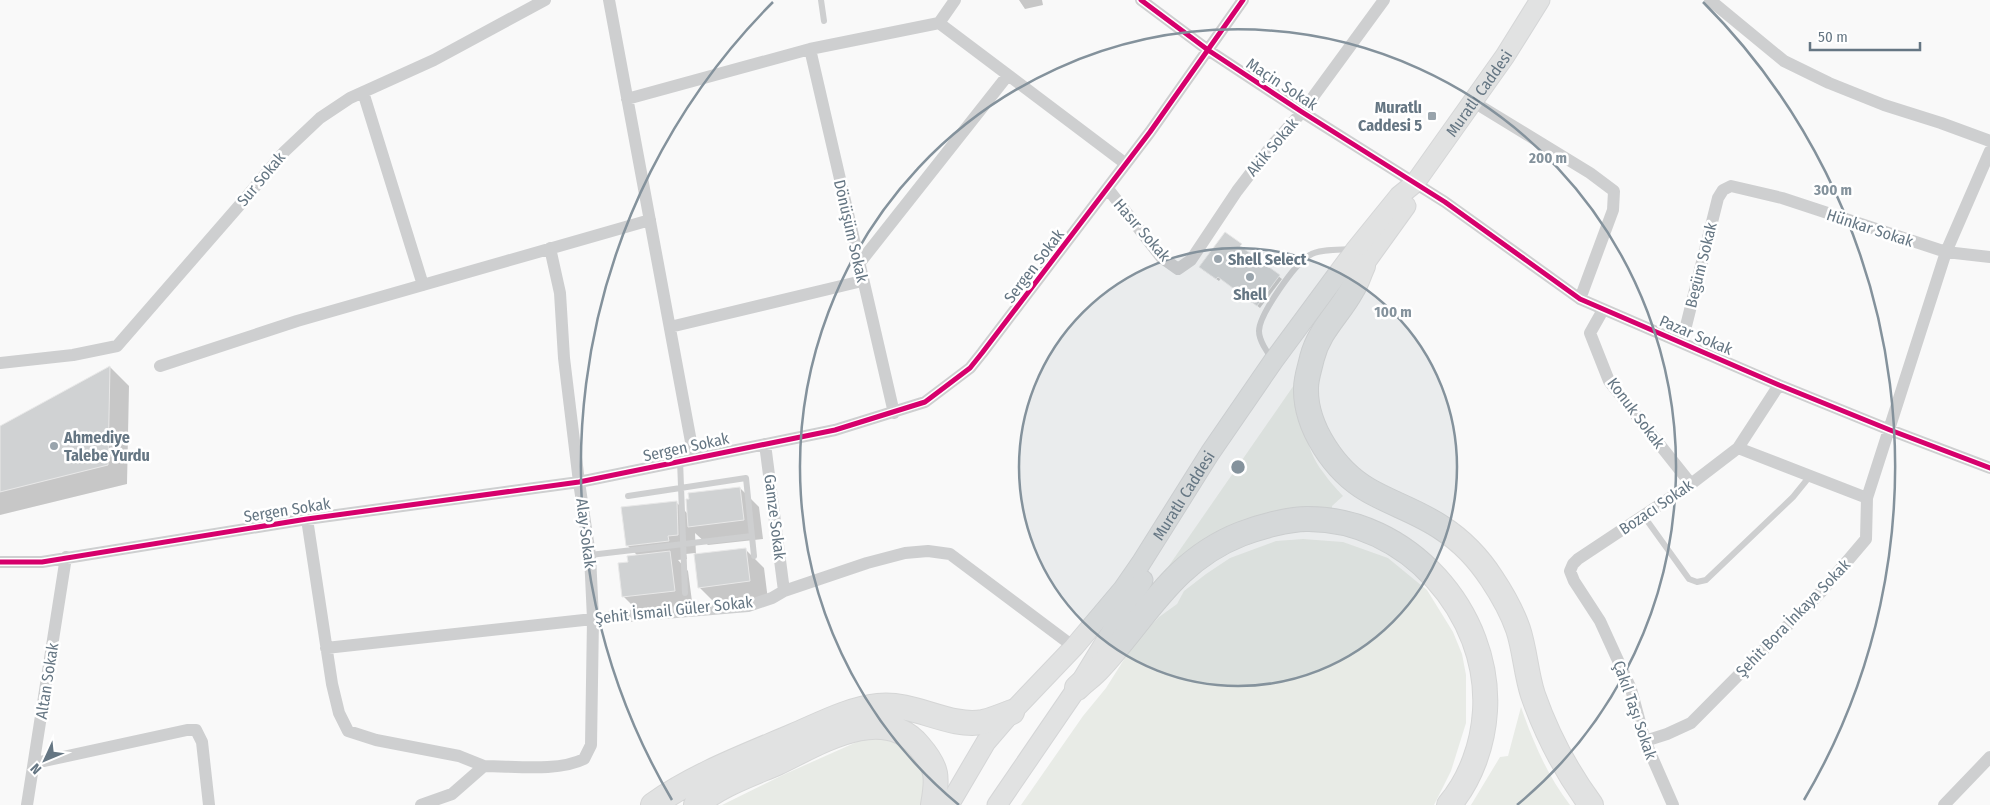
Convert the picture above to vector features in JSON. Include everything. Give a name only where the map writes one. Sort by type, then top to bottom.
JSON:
[{"type":"highway","points":[[1359,258],[1352,291],[1323,332],[1312,357],[1306,388],[1310,412],[1318,435],[1335,462],[1353,480],[1368,490],[1422,515],[1442,527],[1475,556],[1492,579],[1518,628],[1532,693],[1550,739],[1569,773],[1591,805]]},
{"type":"highway","points":[[1077,688],[1099,668],[1151,603],[1177,576],[1210,549],[1241,534],[1272,525],[1306,519],[1341,523],[1368,531],[1394,543],[1418,559],[1446,588],[1464,618],[1477,647],[1484,677],[1485,704],[1482,736],[1465,782],[1449,805]]},
{"type":"highway","points":[[653,805],[727,765],[809,729],[860,710],[878,706],[910,707],[957,721],[982,722],[1012,712]]},
{"type":"highway","points":[[696,805],[708,795],[826,740],[857,728],[876,725],[890,727],[902,733],[917,742],[925,752],[936,770],[934,805]]},
{"type":"main road","name":"Muratlı Caddesi","points":[[948,805],[986,742],[1104,613],[1141,564],[1210,453],[1274,360],[1412,198],[1414,183],[1505,56],[1540,0]]},
{"type":"main road","name":"Muratlı Caddesi","points":[[996,805],[1077,688],[1207,477],[1359,258]]},
{"type":"street","name":"Sur Sokak","points":[[0,363],[73,355],[117,346],[284,152],[320,118],[350,98],[434,60],[532,3],[544,0]]},
{"type":"street","points":[[609,0],[694,458]]},
{"type":"street","points":[[627,99],[810,49],[939,23],[955,0]]},
{"type":"street","name":"Maçin Sokak","points":[[1140,0],[1208,50],[1414,183]]},
{"type":"street","name":"Sergen Sokak","points":[[0,562],[42,562],[307,519],[579,482],[835,430],[925,402],[970,368],[1108,189],[1243,0]]},
{"type":"street","name":"Akik Sokak","points":[[1178,269],[1191,260],[1237,191],[1273,144],[1302,112],[1384,0]]},
{"type":"street","points":[[1710,0],[1763,44],[1793,65],[1829,83],[1884,105],[1990,141]]},
{"type":"street","points":[[939,23],[1126,164]]},
{"type":"street","name":"Dönüşüm Sokak","points":[[810,49],[858,265],[894,413]]},
{"type":"street","points":[[858,265],[1008,75]]},
{"type":"street","points":[[363,92],[423,284]]},
{"type":"street","points":[[1472,101],[1590,174],[1614,191],[1613,210],[1580,300]]},
{"type":"street","name":"Şehit Bora İnkaya Sokak","points":[[1645,741],[1667,734],[1690,723],[1822,592],[1866,539],[1867,498],[1946,252],[1990,151]]},
{"type":"street","name":"Pazar Sokak","points":[[1414,183],[1446,202],[1580,300],[1779,385],[1990,468]]},
{"type":"street","name":"Hünkar Sokak","points":[[1723,190],[1732,186],[1782,198],[1946,252],[1990,257]]},
{"type":"street","name":"Hasır Sokak","points":[[1108,189],[1161,256],[1178,269]]},
{"type":"street","name":"Begüm Sokak","points":[[1682,342],[1718,198],[1723,190]]},
{"type":"street","points":[[160,366],[297,321],[650,220]]},
{"type":"street","name":"Alay Sokak","points":[[484,766],[535,767],[574,764],[584,759],[590,746],[593,618],[590,555],[564,358],[560,293],[550,248]]},
{"type":"street","points":[[670,327],[862,281]]},
{"type":"street","name":"Konuk Sokak","points":[[1603,310],[1590,333],[1609,381],[1691,484]]},
{"type":"street","name":"Bozacı Sokak","points":[[1573,564],[1691,484],[1738,448],[1779,385]]},
{"type":"street","name":"Gamze Sokak","points":[[765,444],[784,590]]},
{"type":"street","points":[[1738,448],[1867,498]]},
{"type":"street","points":[[307,519],[332,684],[339,713],[348,731],[376,740],[458,756],[484,766],[452,794],[421,805]]},
{"type":"street","name":"Şehit İsmail Güler Sokak","points":[[326,648],[593,618],[748,606],[772,598],[784,590],[867,563],[905,553],[928,551],[950,554],[1074,647]]},
{"type":"street","name":"Altan Sokak","points":[[27,805],[66,557]]},
{"type":"street","name":"Çakıl Taşı Sokak","points":[[1573,564],[1570,571],[1574,581],[1600,621],[1631,689],[1645,741],[1673,805]]},
{"type":"street","points":[[35,762],[187,730],[196,730],[202,742],[209,805]]},
{"type":"street","points":[[1944,805],[1990,757]]},
{"type":"lane","points":[[821,0],[824,21]]},
{"type":"lane","points":[[1274,360],[1268,354],[1259,332],[1262,318],[1296,266],[1311,253],[1359,258]]},
{"type":"lane","points":[[680,460],[685,593]]},
{"type":"lane","points":[[1643,515],[1689,579],[1697,582],[1706,580],[1793,497],[1810,476]]},
{"type":"lane","points":[[628,496],[746,478],[754,556]]},
{"type":"lane","points":[[590,555],[752,536]]},
{"type":"shaded area","points":[[1300,384],[1305,430],[1312,452],[1325,475],[1343,496],[1332,506],[1332,514],[1284,515],[1175,571],[1168,567],[1294,385]]},
{"type":"shaded area","points":[[1303,539],[1343,542],[1388,558],[1427,590],[1453,632],[1462,654],[1466,675],[1466,723],[1451,771],[1434,805],[1021,805],[1083,716],[1106,688],[1135,642],[1159,617],[1177,604],[1184,591],[1230,558],[1276,541]]},
{"type":"shaded area","points":[[1521,707],[1541,758],[1554,782],[1570,805],[1471,805],[1500,757],[1508,756]]},
{"type":"shaded area","points":[[882,737],[901,742],[925,766],[924,805],[722,805],[859,741]]},
{"type":"building","points":[[1225,232],[1242,244],[1240,246],[1280,275],[1257,306],[1218,277],[1216,279],[1199,267]]},
{"type":"building","name":"Ahmediye Talebe Yurdu","points":[[110,366],[108,465],[0,492],[0,426]]},
{"type":"building","points":[[740,487],[744,520],[688,527],[686,499],[689,499],[688,493]]},
{"type":"building","points":[[677,501],[678,535],[668,536],[669,541],[626,546],[621,507]]},
{"type":"building","points":[[746,548],[750,581],[698,588],[694,554]]},
{"type":"building","points":[[670,551],[675,591],[622,597],[618,563],[628,562],[627,556]]},
{"type":"cycle path","points":[[1141,0],[1208,50],[1445,202],[1580,299],[1779,385],[1990,468]]},
{"type":"cycle path","points":[[0,562],[42,562],[307,519],[579,482],[835,430],[925,402],[970,368],[982,353],[1150,132],[1243,0]]},
{"type":"place","name":"Muratlı Caddesi 5","points":[[1432,116]]},
{"type":"place","name":"Shell Select","points":[[1218,259]]},
{"type":"place","name":"Shell","points":[[1250,277]]},
{"type":"place","name":"Ahmediye Talebe Yurdu","points":[[54,446]]}]
